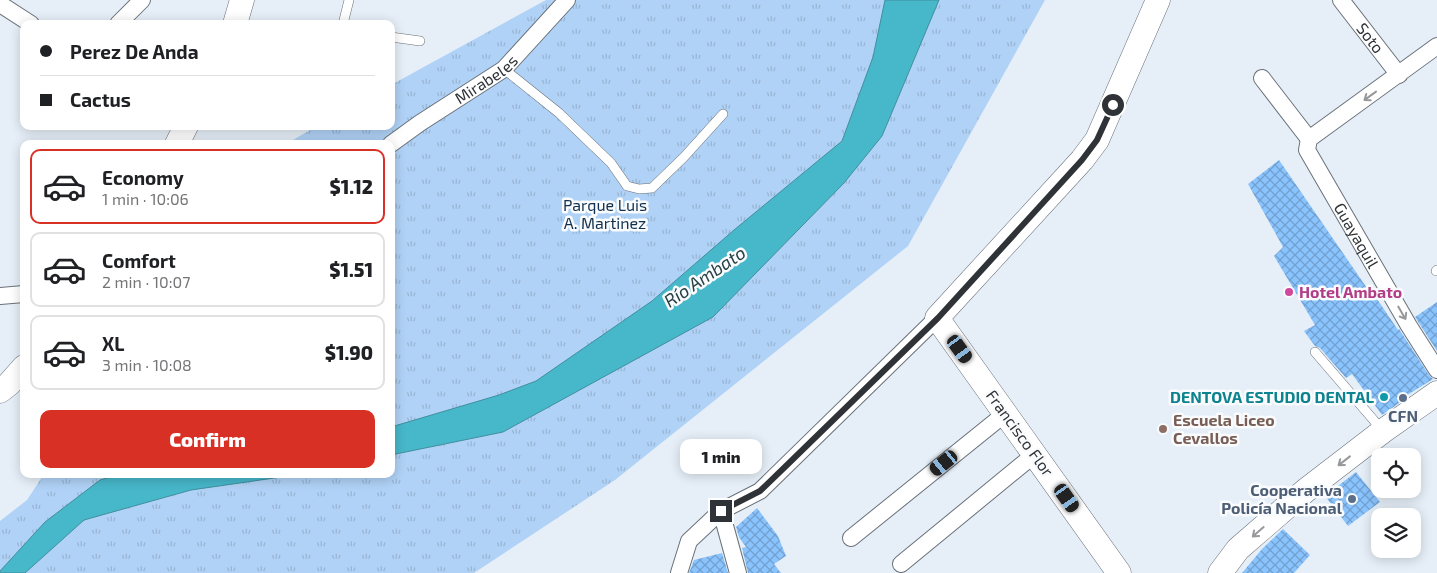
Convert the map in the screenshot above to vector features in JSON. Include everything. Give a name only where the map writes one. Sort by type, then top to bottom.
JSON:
[{"type":"main road","points":[[236,20],[242,0]]},
{"type":"main road","points":[[938,318],[1082,160],[1097,140],[1158,0]]},
{"type":"main road","name":"Francisco Flor","points":[[938,318],[1119,573]]},
{"type":"main road","points":[[0,391],[20,371]]},
{"type":"main road","points":[[1220,573],[1238,549],[1297,498],[1383,431],[1437,393]]},
{"type":"street","points":[[122,20],[142,0]]},
{"type":"street","name":"Mirabeles","points":[[395,141],[504,69],[567,0]]},
{"type":"street","name":"Soto","points":[[1341,0],[1399,75]]},
{"type":"street","points":[[0,4],[25,20]]},
{"type":"street","points":[[1308,145],[1437,46]]},
{"type":"street","name":"Guayaquil","points":[[1262,78],[1308,145],[1409,326],[1437,370]]},
{"type":"street","points":[[0,296],[20,294]]},
{"type":"street","points":[[679,573],[689,541],[721,511],[760,491],[938,318]]},
{"type":"street","points":[[852,538],[1006,413]]},
{"type":"street","points":[[901,564],[1035,454]]},
{"type":"street","points":[[721,511],[738,573]]},
{"type":"lane","points":[[344,20],[349,0]]},
{"type":"lane","points":[[395,38],[420,41]]},
{"type":"lane","points":[[504,69],[559,113],[611,163],[627,186],[639,189],[652,188],[684,158],[723,114]]},
{"type":"lane","points":[[1315,352],[1383,431]]},
{"type":"green space","name":"Parque Luis A. Martinez","points":[[546,0],[1045,0],[908,246],[615,480],[474,573],[0,573],[0,521],[27,500],[41,478],[395,478],[395,140],[293,140],[310,130],[395,130],[395,83]]},
{"type":"water","name":"Río Ambato","points":[[885,0],[939,0],[882,136],[844,183],[713,317],[503,432],[395,454],[395,426],[499,395],[536,381],[652,301],[842,141],[873,57]]},
{"type":"water","points":[[107,478],[274,478],[191,490],[84,520],[25,573],[0,573],[45,522],[100,480]]},
{"type":"building","points":[[1279,160],[1369,291],[1371,290],[1433,379],[1401,399],[1402,401],[1382,415],[1352,374],[1346,378],[1320,348],[1315,346],[1304,331],[1315,325],[1274,256],[1283,247],[1248,184]]},
{"type":"building","points":[[1437,302],[1437,351],[1415,317]]},
{"type":"building","name":"Cooperativa Policía Nacional","points":[[1356,472],[1371,491],[1371,498],[1377,498],[1380,502],[1348,526],[1325,496]]},
{"type":"building","points":[[757,508],[778,536],[786,556],[774,564],[781,573],[748,573],[742,548],[746,547],[739,537],[736,527]]},
{"type":"building","points":[[1283,529],[1310,555],[1294,573],[1242,573],[1262,549]]},
{"type":"building","points":[[722,553],[728,573],[689,573],[694,560]]},
{"type":"place","name":"Hotel Ambato","points":[[1289,292]]},
{"type":"place","name":"DENTOVA ESTUDIO DENTAL","points":[[1384,397]]},
{"type":"place","name":"CFN","points":[[1403,398]]},
{"type":"place","name":"Escuela Liceo Cevallos","points":[[1163,429]]},
{"type":"place","name":"Cooperativa Policía Nacional","points":[[1352,499]]},
{"type":"route","points":[[721,511],[760,491],[938,318],[1082,160],[1097,140],[1113,105]]}]
